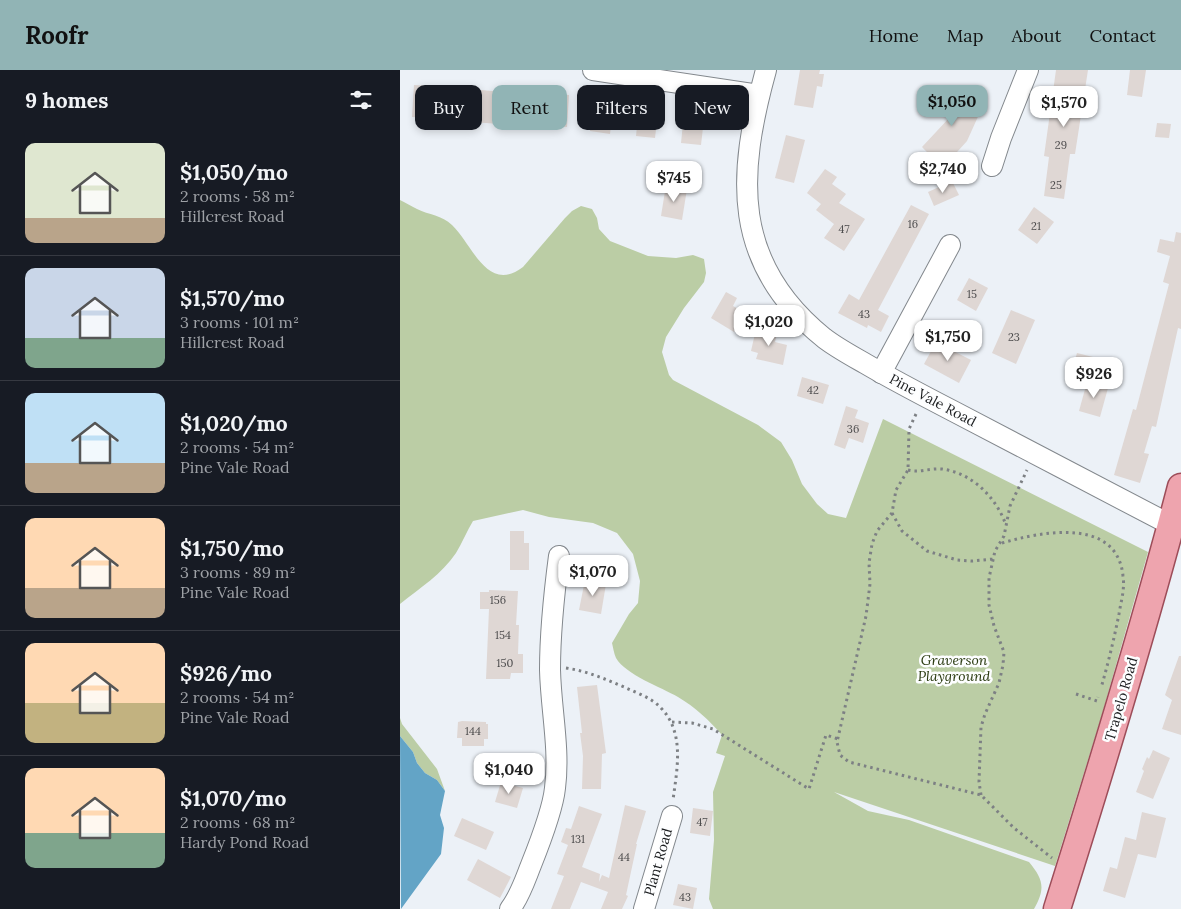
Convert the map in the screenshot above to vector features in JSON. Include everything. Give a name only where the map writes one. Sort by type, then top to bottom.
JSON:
[{"type":"main road","name":"Trapelo Road","points":[[1058,909],[1114,723],[1181,487]]},
{"type":"street","points":[[593,70],[759,95]]},
{"type":"street","name":"Pine Vale Road","points":[[766,70],[759,95],[747,159],[746,191],[749,220],[757,246],[775,286],[788,303],[825,339],[881,373],[1171,525]]},
{"type":"street","points":[[992,166],[1028,70]]},
{"type":"street","points":[[881,373],[950,245]]},
{"type":"street","points":[[510,909],[516,901],[534,857],[555,790],[556,753],[551,706],[550,668],[553,598],[559,556]]},
{"type":"street","name":"Plant Road","points":[[644,909],[672,816]]},
{"type":"path","points":[[916,414],[908,429],[908,470],[896,490],[892,513],[877,531],[872,544],[868,563],[870,584],[866,616],[838,739],[840,755],[849,762],[981,795],[1014,828],[1059,863]]},
{"type":"path","points":[[908,470],[915,472],[930,469],[943,470],[964,476],[977,484],[993,500],[1001,512],[1006,525]]},
{"type":"path","points":[[981,795],[979,782],[981,727],[1004,666],[1004,652],[994,626],[989,605],[989,578],[995,551],[1001,544],[1010,506],[1027,470]]},
{"type":"path","points":[[892,513],[902,531],[927,551],[957,560],[994,559]]},
{"type":"path","points":[[1001,544],[1043,533],[1083,533],[1095,536],[1107,544],[1121,564],[1124,577],[1123,594],[1112,648],[1097,700],[1076,694]]},
{"type":"path","points":[[550,668],[565,668],[591,673],[647,697],[661,707],[672,722],[677,738],[678,757],[672,816]]},
{"type":"path","points":[[672,722],[692,723],[713,729],[809,789],[826,735],[838,739]]},
{"type":"green space","name":"Graverson Playground","points":[[400,200],[417,209],[440,217],[452,225],[482,264],[490,271],[500,275],[510,274],[523,267],[565,218],[581,206],[592,209],[597,218],[599,229],[610,241],[648,256],[676,258],[693,255],[704,259],[706,273],[704,282],[684,308],[666,337],[662,352],[669,375],[673,380],[758,425],[781,442],[792,460],[802,484],[817,504],[828,514],[846,518],[883,419],[1148,552],[1101,718],[1055,866],[834,792],[868,811],[909,820],[1029,862],[1040,879],[1041,884],[1040,895],[1034,909],[713,909],[709,899],[714,840],[713,792],[725,756],[716,753],[722,735],[690,705],[628,670],[616,658],[612,643],[629,614],[638,603],[640,581],[633,554],[617,533],[593,523],[549,517],[523,510],[473,521],[458,549],[444,568],[400,604]]},
{"type":"green space","points":[[400,718],[402,724],[437,769],[445,791],[437,780],[425,773],[417,763],[413,752],[400,736]]},
{"type":"water","points":[[400,736],[413,752],[417,763],[425,773],[437,780],[445,791],[440,815],[444,828],[441,854],[401,909]]},
{"type":"building","points":[[800,70],[820,70],[819,74],[824,74],[822,87],[817,86],[813,108],[794,105]]},
{"type":"building","points":[[1056,70],[1088,70],[1075,154],[1070,154],[1064,199],[1044,196],[1049,157],[1044,156]]},
{"type":"building","points":[[1130,70],[1146,70],[1142,97],[1127,95]]},
{"type":"building","points":[[414,85],[415,85],[415,117],[412,117]]},
{"type":"building","points":[[482,90],[492,91],[492,123],[482,123]]},
{"type":"building","points":[[941,92],[981,110],[967,141],[948,162],[937,152],[932,157],[922,147],[950,117],[934,109]]},
{"type":"building","points":[[567,95],[569,95],[567,127]]},
{"type":"building","points":[[1157,123],[1171,124],[1169,138],[1155,137]]},
{"type":"building","points":[[590,130],[610,130],[610,134]]},
{"type":"building","points":[[637,130],[656,130],[655,138],[636,136]]},
{"type":"building","points":[[682,130],[703,130],[701,145],[681,143]]},
{"type":"building","points":[[786,135],[805,140],[794,183],[775,178]]},
{"type":"building","points":[[825,169],[837,177],[832,184],[846,194],[839,203],[865,219],[844,251],[824,238],[834,224],[816,210],[821,204],[807,193]]},
{"type":"building","points":[[952,181],[959,195],[934,206],[928,192]]},
{"type":"building","points":[[666,185],[687,189],[682,220],[661,216]]},
{"type":"building","points":[[911,205],[929,214],[878,310],[889,316],[881,332],[868,325],[867,328],[838,313],[849,294],[859,300]]},
{"type":"building","points":[[1034,207],[1054,222],[1037,244],[1018,230]]},
{"type":"building","points":[[1176,232],[1181,233],[1181,329],[1178,328],[1156,427],[1152,426],[1144,453],[1149,454],[1140,483],[1114,475],[1133,409],[1136,410],[1169,284],[1163,282],[1170,256],[1157,252],[1160,239],[1174,242]]},
{"type":"building","points":[[969,278],[988,288],[976,311],[957,300]]},
{"type":"building","points":[[726,292],[737,298],[733,306],[745,313],[734,332],[711,318]]},
{"type":"building","points":[[1011,310],[1035,320],[1016,364],[992,353]]},
{"type":"building","points":[[756,329],[777,333],[775,342],[787,345],[783,365],[756,359],[758,353],[751,351]]},
{"type":"building","points":[[936,342],[971,360],[959,383],[924,364]]},
{"type":"building","points":[[1077,353],[1093,357],[1087,375],[1072,370]]},
{"type":"building","points":[[802,377],[829,385],[823,404],[797,396]]},
{"type":"building","points":[[1087,382],[1108,388],[1100,417],[1079,411]]},
{"type":"building","points":[[846,406],[858,410],[855,418],[869,423],[863,443],[849,438],[845,449],[834,445]]},
{"type":"building","points":[[510,531],[524,531],[524,543],[529,543],[529,570],[510,570]]},
{"type":"building","points":[[585,580],[606,584],[601,614],[579,610]]},
{"type":"building","points":[[489,590],[518,591],[516,625],[519,625],[518,654],[523,654],[523,673],[511,673],[510,679],[486,679],[489,609],[480,609],[480,592],[489,592]]},
{"type":"building","points":[[1179,656],[1181,656],[1181,735],[1162,729],[1172,700],[1165,695]]},
{"type":"building","points":[[597,685],[606,753],[602,754],[601,789],[582,789],[583,756],[580,733],[582,733],[577,687]]},
{"type":"building","points":[[458,722],[486,722],[488,724],[488,739],[484,739],[484,746],[462,746],[462,738],[457,738]]},
{"type":"building","points":[[1153,750],[1170,758],[1153,799],[1136,792],[1144,771],[1142,769],[1147,757],[1149,759]]},
{"type":"building","points":[[501,782],[523,788],[517,808],[495,802]]},
{"type":"building","points":[[625,805],[646,811],[636,844],[626,895],[628,896],[622,909],[601,909],[608,892],[581,882],[570,909],[551,909],[564,876],[557,874],[568,845],[561,842],[566,828],[571,829],[579,806],[602,814],[582,867],[600,874],[599,882],[602,875],[609,878]]},
{"type":"building","points":[[693,808],[713,811],[710,836],[690,833]]},
{"type":"building","points":[[1142,812],[1166,818],[1156,858],[1138,854],[1125,898],[1103,891],[1110,867],[1117,869],[1125,837],[1136,840]]},
{"type":"building","points":[[462,818],[494,832],[486,850],[454,836]]},
{"type":"building","points":[[478,859],[511,877],[500,898],[467,880]]},
{"type":"building","points":[[678,884],[697,888],[693,909],[673,905]]}]
